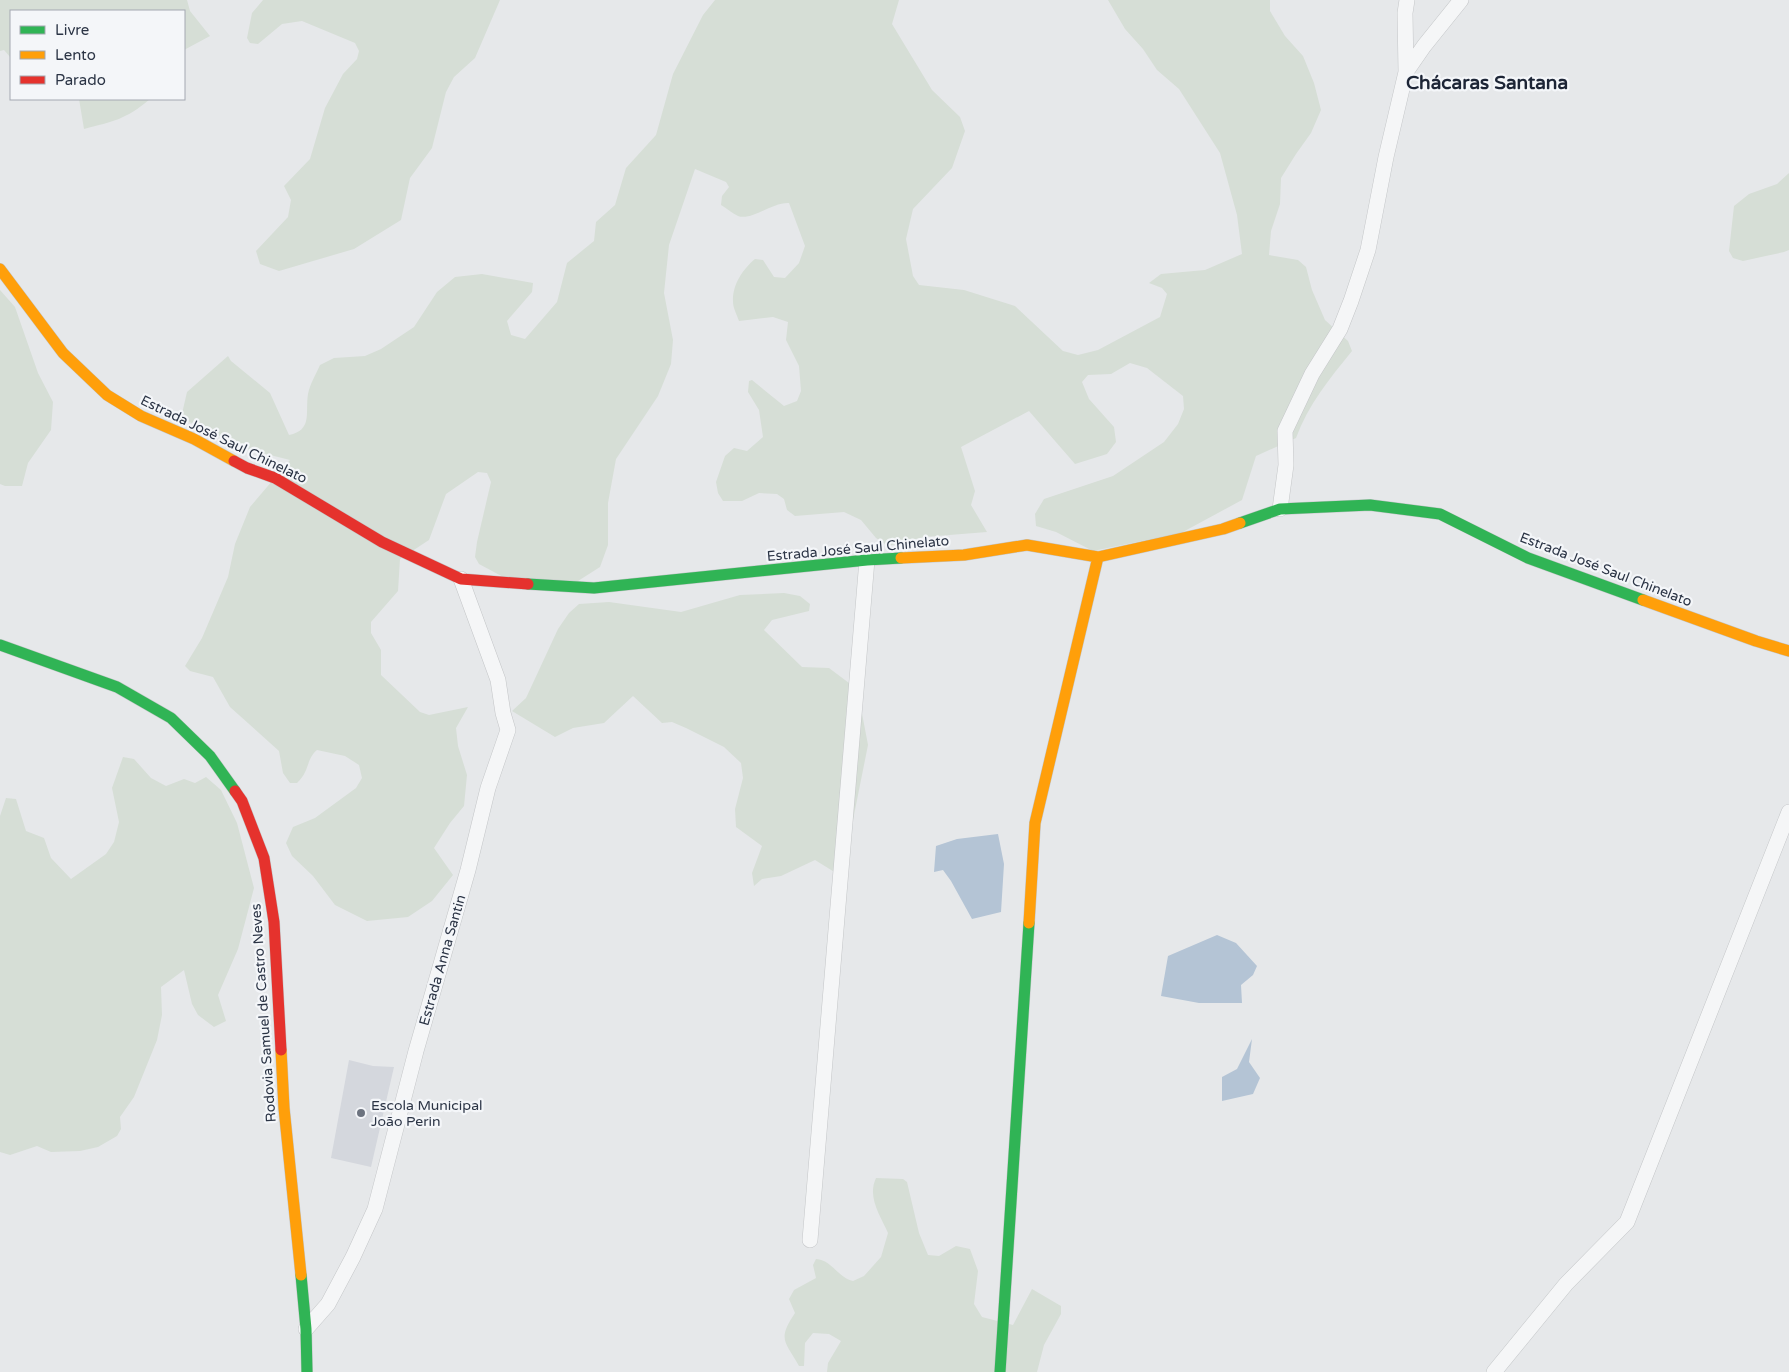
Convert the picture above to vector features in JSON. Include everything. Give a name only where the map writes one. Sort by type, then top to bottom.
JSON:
[{"type":"street","points":[[1280,509],[1286,465],[1285,431],[1312,374],[1340,329],[1368,250],[1386,156],[1406,72],[1405,13],[1407,0]]},
{"type":"street","points":[[1406,72],[1429,38],[1461,0]]},
{"type":"street","name":"Estrada José Saul Chinelato","points":[[0,268],[63,353],[107,395],[140,416],[194,438],[247,468],[275,478],[382,542],[462,579],[594,588],[867,560],[964,555],[1027,545],[1098,557],[1223,529],[1280,509],[1370,505],[1440,514],[1528,558],[1756,641],[1789,651]]},
{"type":"street","points":[[1000,1372],[1035,824],[1098,557]]},
{"type":"street","points":[[810,1240],[867,560]]},
{"type":"street","name":"Estrada Anna Santin","points":[[306,1329],[328,1304],[353,1257],[375,1209],[416,1051],[468,870],[488,788],[508,730],[503,713],[498,680],[462,579]]},
{"type":"street","name":"Rodovia Samuel de Castro Neves","points":[[0,645],[117,687],[171,718],[210,756],[242,801],[264,858],[274,922],[284,1108],[306,1329],[307,1372]]},
{"type":"street","points":[[1494,1372],[1566,1284],[1627,1222],[1789,812]]},
{"type":"shaded area","points":[[0,0],[187,0],[190,11],[210,36],[185,49],[185,10],[10,10],[10,57],[4,50],[0,51]]},
{"type":"shaded area","points":[[263,0],[500,0],[475,58],[454,77],[446,92],[432,148],[410,178],[401,220],[354,249],[279,271],[260,264],[256,251],[288,217],[291,200],[284,186],[310,159],[325,108],[343,74],[357,59],[359,51],[355,43],[302,21],[282,24],[258,44],[250,43],[247,38],[252,13]]},
{"type":"shaded area","points":[[715,0],[899,0],[892,24],[932,90],[960,117],[965,131],[952,168],[913,209],[906,239],[913,276],[919,285],[964,290],[1015,306],[1063,351],[1078,355],[1098,350],[1160,317],[1167,294],[1162,288],[1149,283],[1161,274],[1205,270],[1242,254],[1237,215],[1220,153],[1179,89],[1157,70],[1143,49],[1125,29],[1108,0],[1270,0],[1270,11],[1285,36],[1303,56],[1314,83],[1321,110],[1311,133],[1281,178],[1280,204],[1271,231],[1269,255],[1298,260],[1306,267],[1312,290],[1325,320],[1348,341],[1352,351],[1313,403],[1296,438],[1256,456],[1242,500],[1181,533],[1093,551],[1056,532],[1036,526],[1035,514],[1044,499],[1113,476],[1164,442],[1178,424],[1184,409],[1183,396],[1147,368],[1130,363],[1111,374],[1088,375],[1082,382],[1089,399],[1114,427],[1116,442],[1107,454],[1075,464],[1029,411],[961,447],[975,491],[971,505],[987,532],[924,537],[888,546],[876,538],[861,520],[844,512],[795,516],[787,510],[784,499],[777,494],[759,493],[742,501],[723,501],[718,493],[716,482],[725,456],[734,448],[747,451],[763,437],[759,410],[748,392],[749,381],[752,380],[784,406],[797,401],[801,391],[799,366],[786,340],[788,322],[773,317],[739,321],[733,304],[734,290],[746,268],[755,259],[763,260],[774,277],[785,278],[799,263],[805,246],[789,203],[776,205],[749,216],[738,216],[721,205],[722,196],[729,187],[726,182],[695,169],[669,245],[664,293],[673,340],[671,364],[658,396],[616,459],[608,503],[608,545],[600,567],[578,581],[507,579],[479,564],[475,557],[477,542],[491,482],[487,473],[478,472],[446,494],[429,540],[400,559],[398,591],[371,622],[371,633],[381,650],[381,675],[420,712],[429,715],[468,707],[456,728],[458,746],[467,775],[464,806],[450,823],[434,848],[453,875],[432,901],[408,917],[367,921],[335,905],[313,876],[292,856],[286,843],[293,827],[315,818],[356,788],[362,778],[359,765],[345,756],[317,750],[311,757],[301,779],[297,783],[290,783],[283,773],[279,751],[230,707],[213,677],[190,671],[185,666],[202,638],[228,577],[235,544],[250,507],[290,460],[250,450],[181,418],[187,392],[228,356],[231,361],[270,393],[289,435],[297,433],[305,425],[309,390],[320,365],[334,358],[365,356],[381,349],[414,327],[437,292],[455,277],[482,274],[533,283],[532,292],[507,321],[511,335],[525,339],[557,302],[567,263],[594,241],[596,222],[615,205],[626,168],[656,135],[673,74],[703,15]]},
{"type":"shaded area","points":[[79,100],[149,100],[126,116],[84,129]]},
{"type":"shaded area","points":[[1789,173],[1789,250],[1743,261],[1733,258],[1729,251],[1734,206],[1749,194],[1777,184]]},
{"type":"shaded area","points":[[0,290],[15,307],[38,373],[53,402],[51,430],[28,463],[22,486],[5,486],[0,484]]},
{"type":"shaded area","points":[[784,593],[800,596],[810,604],[809,611],[772,620],[764,630],[802,667],[829,668],[849,683],[860,703],[868,745],[843,870],[836,873],[815,860],[781,876],[762,879],[754,886],[752,873],[762,846],[736,827],[735,809],[743,778],[741,763],[724,747],[672,722],[662,723],[633,696],[604,723],[573,728],[555,737],[512,711],[526,698],[558,629],[569,613],[579,604],[609,602],[681,612],[740,595]]},
{"type":"shaded area","points":[[123,757],[134,759],[151,778],[166,786],[184,779],[195,783],[206,777],[221,790],[237,823],[254,888],[238,949],[218,995],[226,1021],[214,1027],[198,1015],[192,1004],[184,970],[161,987],[162,1015],[157,1040],[134,1097],[120,1117],[121,1129],[117,1136],[98,1147],[80,1151],[51,1152],[37,1146],[10,1155],[0,1152],[0,816],[6,798],[16,799],[26,831],[44,838],[51,858],[71,879],[106,854],[114,842],[119,822],[112,788]]},
{"type":"shaded area","name":"Escola Municipal João Perin","points":[[349,1060],[373,1066],[394,1067],[371,1167],[331,1158]]},
{"type":"shaded area","points":[[876,1178],[903,1179],[907,1182],[919,1233],[928,1255],[939,1256],[956,1246],[970,1249],[978,1271],[974,1304],[982,1317],[1013,1325],[1032,1289],[1061,1306],[1061,1314],[1044,1345],[1037,1372],[827,1372],[828,1363],[841,1341],[829,1334],[813,1333],[805,1343],[804,1366],[799,1366],[785,1340],[786,1329],[795,1313],[789,1299],[794,1290],[816,1278],[813,1265],[816,1259],[826,1262],[847,1279],[853,1281],[864,1276],[881,1257],[888,1233],[878,1213],[874,1199],[873,1192]]},
{"type":"water","points":[[998,834],[1004,864],[1001,912],[972,919],[943,870],[934,872],[936,846],[957,839]]},
{"type":"water","points":[[1217,935],[1236,943],[1257,966],[1253,975],[1241,985],[1242,1003],[1199,1003],[1161,996],[1168,956]]},
{"type":"water","points":[[1252,1039],[1249,1062],[1260,1078],[1253,1094],[1222,1101],[1222,1077],[1237,1069]]},
{"type":"traffic: fast","points":[[1240,523],[1280,509],[1370,505],[1440,514],[1528,558],[1643,600]]},
{"type":"traffic: fast","points":[[528,584],[594,588],[901,558]]},
{"type":"traffic: fast","points":[[0,645],[117,687],[171,718],[210,756],[235,791]]},
{"type":"traffic: fast","points":[[1000,1372],[1029,923]]},
{"type":"traffic: fast","points":[[301,1275],[306,1329],[307,1372]]},
{"type":"traffic: slow","points":[[0,269],[63,353],[107,395],[141,416],[194,439],[234,461]]},
{"type":"traffic: slow","points":[[901,558],[964,555],[1027,545],[1098,557],[1223,529],[1240,523]]},
{"type":"traffic: slow","points":[[1029,923],[1035,823],[1098,557]]},
{"type":"traffic: slow","points":[[1643,600],[1789,651]]},
{"type":"traffic: slow","points":[[281,1050],[284,1108],[301,1275]]},
{"type":"traffic: jam","points":[[234,461],[275,478],[382,542],[461,579],[528,584]]},
{"type":"traffic: jam","points":[[235,791],[242,801],[264,858],[274,922],[281,1050]]},
{"type":"place","name":"Escola Municipal João Perin","points":[[361,1113]]},
{"type":"district","name":"Chácaras Santana","points":[[1487,82]]}]
